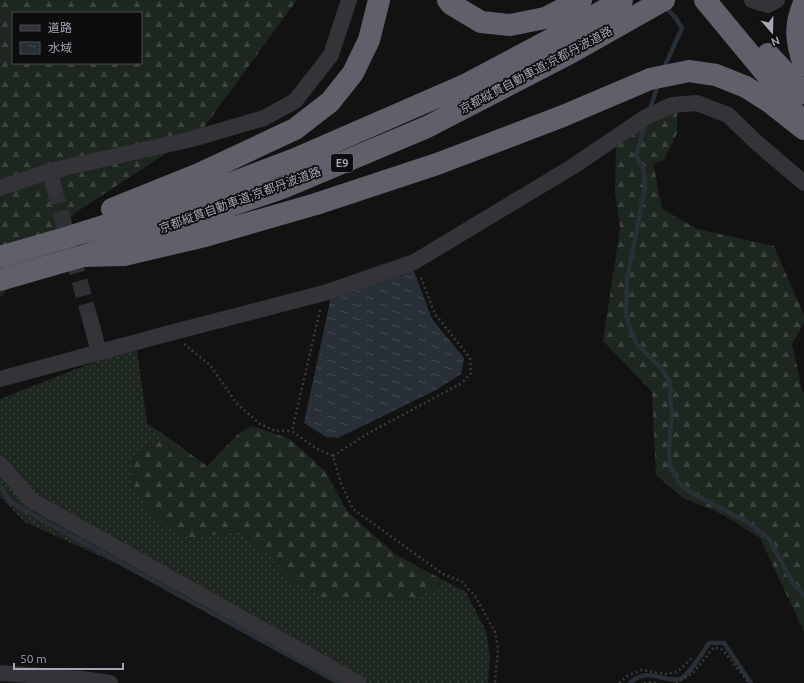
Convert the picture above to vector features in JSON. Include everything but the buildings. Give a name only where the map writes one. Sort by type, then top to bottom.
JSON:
[{"type":"highway","points":[[0,251],[138,200],[199,174],[295,129],[330,102],[353,73],[369,40],[379,0]]},
{"type":"highway","points":[[448,0],[451,4],[481,22],[510,25],[545,18],[581,0]]},
{"type":"highway","name":"京都縦貫自動車道;京都丹波道路","points":[[0,257],[190,199],[295,159],[467,84],[622,0]]},
{"type":"highway","name":"京都縦貫自動車道;京都丹波道路","points":[[0,280],[83,256],[282,188],[427,127],[572,52],[664,0]]},
{"type":"highway","points":[[705,0],[768,76],[804,126]]},
{"type":"highway","points":[[722,0],[804,94]]},
{"type":"highway","points":[[804,2],[798,16],[798,45],[804,65]]},
{"type":"highway","points":[[83,256],[124,255],[205,236],[316,204],[437,164],[563,116],[650,79],[689,71],[716,75],[746,87],[771,103],[804,129]]},
{"type":"street","points":[[0,188],[50,171],[192,139],[264,118],[296,101],[331,56],[349,0]]},
{"type":"street","points":[[752,0],[768,5],[778,0]]},
{"type":"street","points":[[0,379],[170,332],[324,293],[414,262],[572,167],[646,117],[672,105],[697,102],[728,115],[756,142],[804,183]]},
{"type":"street","points":[[50,171],[54,188]]},
{"type":"street","points":[[90,319],[99,352]]},
{"type":"street","points":[[0,464],[32,500],[358,683]]},
{"type":"street","points":[[0,673],[83,679],[110,683]]},
{"type":"path","points":[[333,456],[367,434],[462,383],[471,373],[470,358],[436,314],[414,262]]},
{"type":"path","points":[[292,431],[324,293]]},
{"type":"path","points":[[170,332],[210,365],[237,404],[260,424],[276,431],[292,431],[317,449],[333,456],[341,483],[353,509],[443,574],[461,581],[475,596],[495,632],[498,649],[495,683]]},
{"type":"path","points":[[676,683],[693,673],[714,647],[723,650],[749,683]]},
{"type":"path","points":[[619,683],[627,676],[642,670],[665,674],[677,672],[692,658]]},
{"type":"path","points":[[644,683],[658,683]]},
{"type":"green space","points":[[0,0],[297,0],[202,130],[75,213],[0,298]]},
{"type":"green space","points":[[677,110],[677,133],[664,160],[653,164],[662,209],[697,229],[774,246],[804,315],[804,323],[792,344],[802,390],[804,393],[804,632],[760,538],[720,513],[683,498],[656,475],[652,392],[603,341],[620,228],[615,193],[616,141]]},
{"type":"green space","points":[[145,342],[137,350],[147,423],[163,434],[132,463],[192,538],[241,531],[268,555],[437,591],[441,579],[466,592],[486,631],[490,657],[488,683],[365,683],[188,596],[25,522],[0,496],[0,399]]},
{"type":"green space","points":[[252,426],[290,439],[325,471],[347,511],[395,554],[441,579],[437,591],[399,601],[332,602],[294,583],[268,555],[241,531],[192,538],[170,529],[148,511],[132,484],[132,463],[163,434],[207,466],[239,433]]},
{"type":"water","points":[[412,266],[432,319],[464,358],[461,374],[436,390],[338,438],[326,437],[304,423],[332,292]]},
{"type":"waterway","points":[[663,70],[682,28],[675,17],[664,6]]},
{"type":"waterway","points":[[649,112],[658,84]]},
{"type":"waterway","points":[[646,122],[636,155],[644,172],[645,187],[627,279],[626,316],[636,343],[663,370],[670,382],[669,386],[672,390],[670,393],[672,413],[669,450],[670,466],[679,483],[690,492],[747,522],[769,539],[793,583],[804,596]]},
{"type":"waterway","points":[[0,486],[10,502],[339,683]]},
{"type":"waterway","points":[[630,683],[637,678],[649,675],[674,680],[684,677],[709,643],[724,643],[751,683]]},
{"type":"tunnel","points":[[54,188],[90,319]]}]
